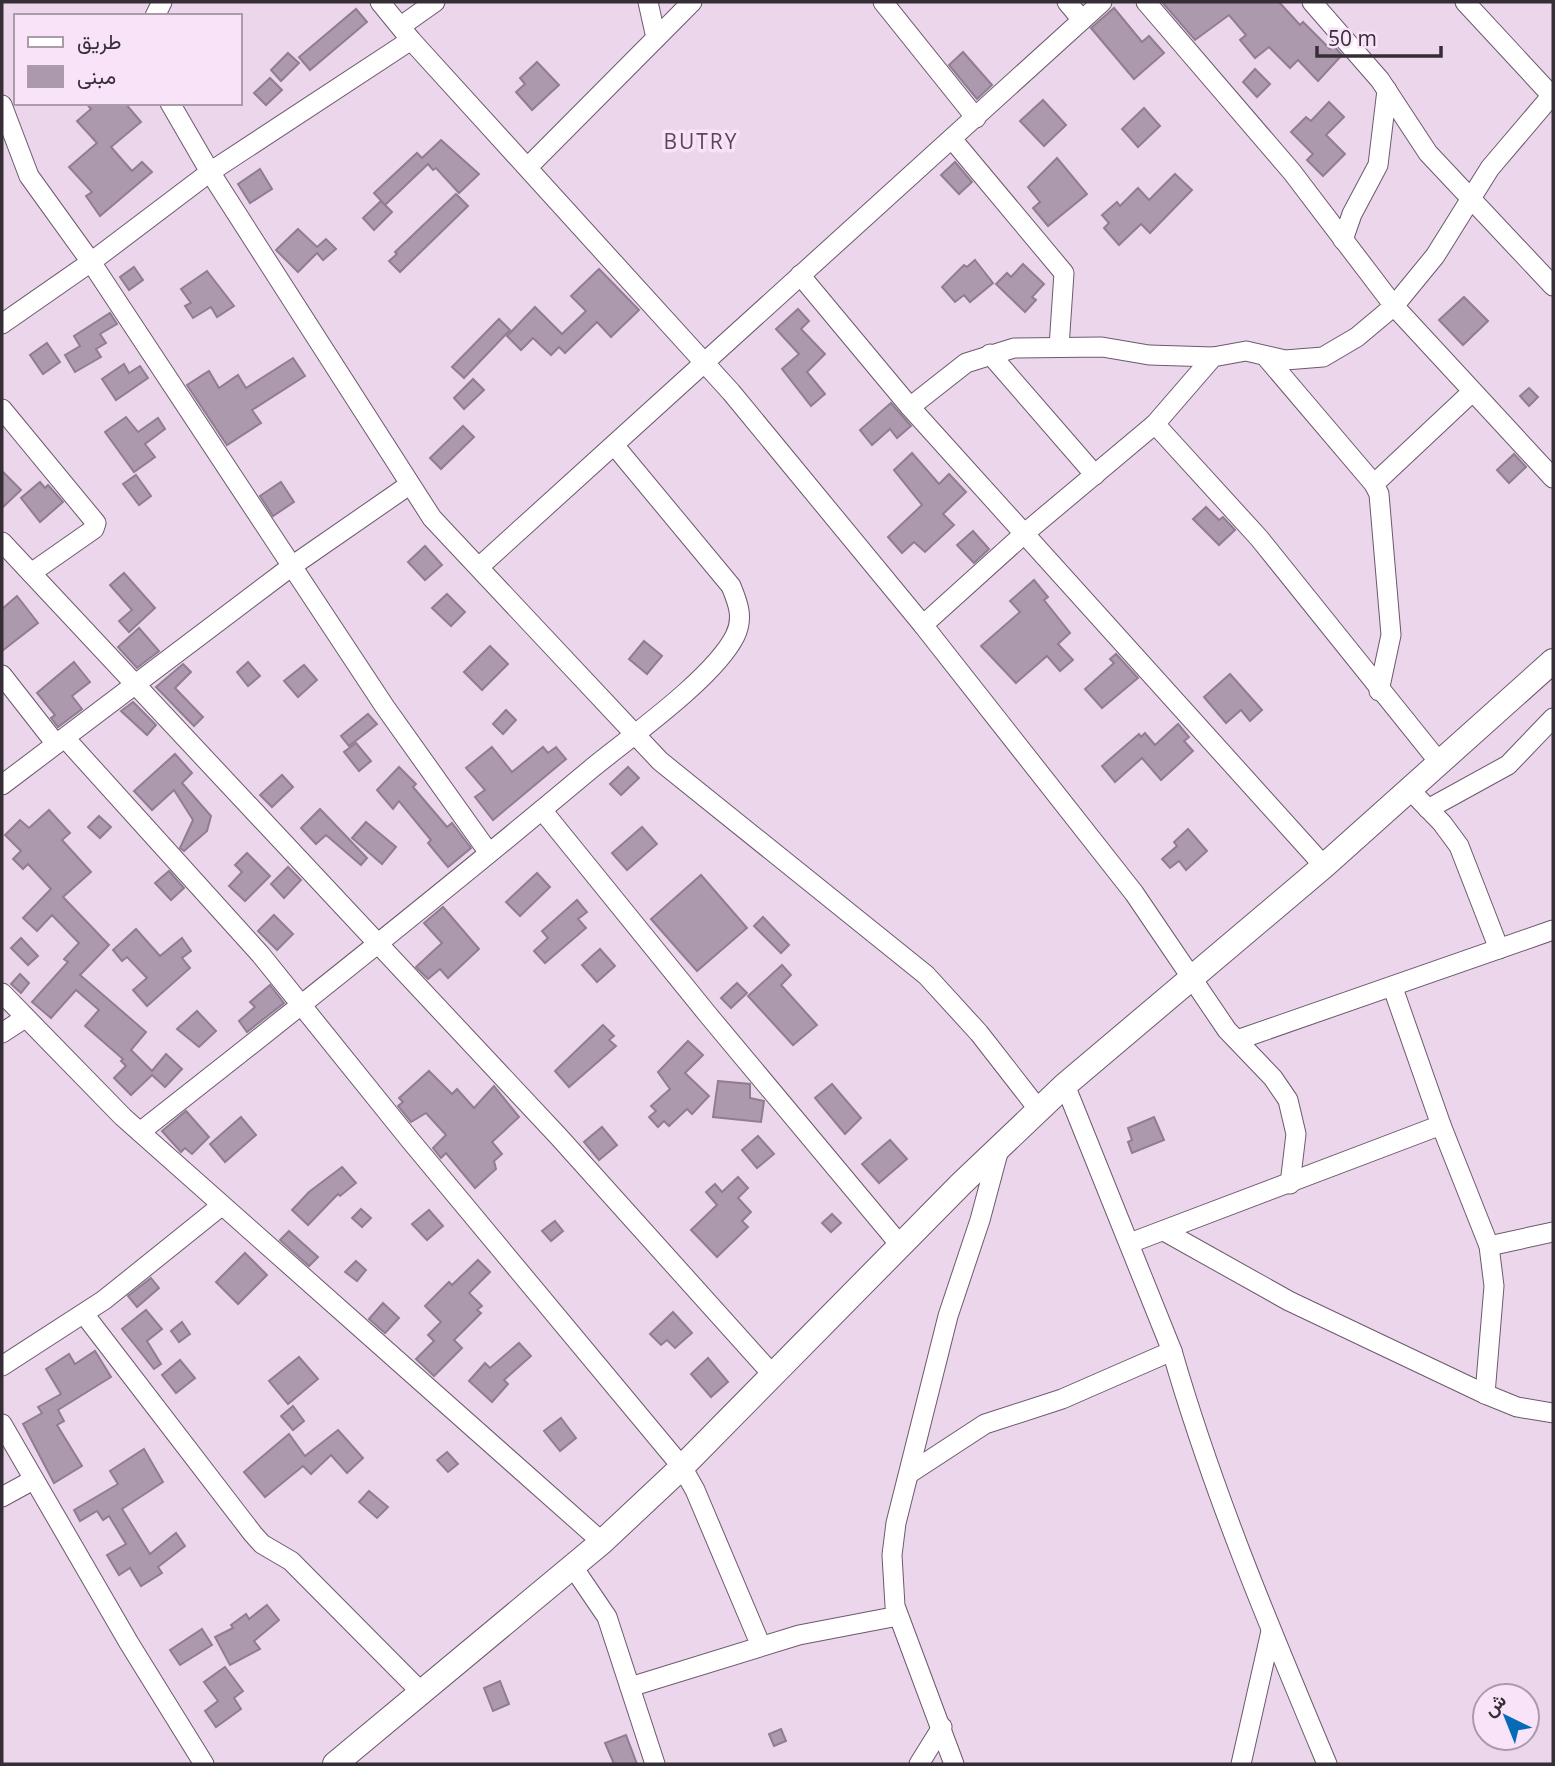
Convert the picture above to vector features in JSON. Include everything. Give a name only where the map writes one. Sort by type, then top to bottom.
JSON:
[{"type":"street","points":[[380,2],[704,360],[923,625],[1134,893],[1237,1040],[1273,1078],[1288,1100],[1296,1134],[1290,1184]]},
{"type":"street","points":[[2,324],[406,33],[435,2]]},
{"type":"street","points":[[648,2],[656,38]]},
{"type":"street","points":[[528,167],[692,2]]},
{"type":"street","points":[[883,2],[976,118]]},
{"type":"street","points":[[1067,2],[1082,20]]},
{"type":"street","points":[[479,567],[704,360],[1102,2]]},
{"type":"street","points":[[1146,2],[1292,172],[1394,306],[1553,478]]},
{"type":"street","points":[[1312,2],[1387,90],[1428,153],[1553,286]]},
{"type":"street","points":[[910,407],[966,363],[1021,347],[1106,347],[1164,356],[1213,357],[1247,351],[1285,360],[1323,357],[1357,337],[1394,306],[1435,256],[1505,149],[1553,96],[1465,2]]},
{"type":"street","points":[[1343,240],[1352,214],[1378,164],[1387,90]]},
{"type":"street","points":[[2,105],[8,142],[29,176],[91,262],[385,707],[489,853]]},
{"type":"street","points":[[171,105],[211,172],[432,518],[634,734],[685,782],[749,829],[926,975],[970,1022],[1038,1110]]},
{"type":"street","points":[[952,139],[1064,273],[1059,346]]},
{"type":"street","points":[[800,275],[910,407],[1324,866]]},
{"type":"street","points":[[990,354],[1095,475]]},
{"type":"street","points":[[923,625],[1025,533],[1155,424],[1213,357]]},
{"type":"street","points":[[1266,357],[1374,484],[1381,503],[1391,635],[1379,691]]},
{"type":"street","points":[[1374,484],[1472,392]]},
{"type":"street","points":[[2,409],[96,523],[94,529],[31,573]]},
{"type":"street","points":[[1155,424],[1259,538],[1379,691],[1439,762]]},
{"type":"street","points":[[140,1132],[379,943],[634,734],[717,662],[736,635],[741,610],[731,586],[614,445]]},
{"type":"street","points":[[2,785],[292,566],[409,485]]},
{"type":"street","points":[[2,542],[559,1137],[772,1374]]},
{"type":"street","points":[[335,1764],[602,1542],[682,1467],[1038,1110],[1324,866],[1553,661]]},
{"type":"street","points":[[2,675],[261,955],[682,1467],[699,1498],[761,1646]]},
{"type":"street","points":[[1428,809],[1508,765],[1553,718]]},
{"type":"street","points":[[1410,790],[1459,846],[1499,949]]},
{"type":"street","points":[[542,810],[901,1246]]},
{"type":"street","points":[[1237,1040],[1393,988],[1553,930]]},
{"type":"street","points":[[1393,988],[1441,1125],[1489,1245],[1494,1286],[1485,1394]]},
{"type":"street","points":[[2,993],[140,1132],[602,1542]]},
{"type":"street","points":[[2,1032],[24,1017]]},
{"type":"street","points":[[1065,1085],[1172,1351],[1205,1460],[1327,1764]]},
{"type":"street","points":[[1130,1243],[1441,1125]]},
{"type":"street","points":[[954,1764],[943,1727],[898,1616],[892,1555],[896,1523],[948,1316],[980,1220],[999,1149]]},
{"type":"street","points":[[2,1366],[84,1314],[221,1206]]},
{"type":"street","points":[[1164,1231],[1289,1301],[1485,1394],[1517,1407],[1553,1413]]},
{"type":"street","points":[[1489,1245],[1553,1232]]},
{"type":"street","points":[[84,1314],[253,1534],[262,1544],[291,1561],[422,1693]]},
{"type":"street","points":[[910,1473],[985,1424],[1062,1399],[1172,1351]]},
{"type":"street","points":[[2,1424],[204,1764]]},
{"type":"street","points":[[2,1497],[33,1480]]},
{"type":"street","points":[[573,1567],[607,1616],[655,1764]]},
{"type":"street","points":[[630,1687],[820,1630],[898,1616]]},
{"type":"street","points":[[1241,1764],[1272,1631]]},
{"type":"street","points":[[919,1764],[943,1727]]},
{"type":"building","points":[[1162,2],[1279,2],[1300,25],[1303,22],[1330,49],[1334,46],[1342,55],[1318,81],[1298,60],[1290,68],[1269,47],[1255,58],[1240,40],[1246,35],[1229,15],[1195,40]]},
{"type":"building","points":[[1114,8],[1142,42],[1149,36],[1164,53],[1134,79],[1091,28]]},
{"type":"building","points":[[356,9],[367,22],[310,70],[299,57]]},
{"type":"building","points":[[963,52],[992,85],[977,99],[949,65]]},
{"type":"building","points":[[288,53],[299,63],[281,81],[271,70]]},
{"type":"building","points":[[537,62],[559,85],[532,110],[516,92],[525,84],[520,78]]},
{"type":"building","points":[[1255,69],[1270,84],[1257,97],[1243,82]]},
{"type":"building","points":[[270,78],[282,90],[266,105],[254,93]]},
{"type":"building","points":[[1043,100],[1066,125],[1044,146],[1020,121]]},
{"type":"building","points":[[1329,102],[1344,117],[1326,135],[1345,154],[1323,176],[1307,160],[1313,154],[1291,132],[1306,117],[1311,121]]},
{"type":"building","points":[[88,105],[127,105],[141,122],[111,147],[132,171],[142,162],[152,172],[100,216],[86,196],[92,192],[69,167],[97,143],[77,121],[91,109]]},
{"type":"building","points":[[1144,108],[1160,126],[1138,147],[1122,129]]},
{"type":"building","points":[[441,140],[479,174],[459,193],[436,168],[433,170],[428,164],[385,205],[374,193],[417,153],[422,158]]},
{"type":"building","points":[[1057,158],[1087,194],[1048,226],[1033,208],[1040,202],[1028,187]]},
{"type":"building","points":[[955,162],[972,182],[959,194],[941,175]]},
{"type":"building","points":[[260,169],[272,189],[250,203],[238,184]]},
{"type":"building","points":[[1175,174],[1192,190],[1150,233],[1141,224],[1119,245],[1104,228],[1109,223],[1102,215],[1117,202],[1120,206],[1138,188],[1149,200]]},
{"type":"building","points":[[456,194],[468,206],[400,272],[389,261],[397,254],[395,252]]},
{"type":"building","points":[[381,201],[392,212],[374,230],[363,218]]},
{"type":"building","points":[[298,229],[317,247],[326,239],[336,249],[323,260],[317,253],[298,272],[276,250]]},
{"type":"building","points":[[975,260],[993,283],[970,302],[964,295],[955,302],[942,287],[964,265],[967,267]]},
{"type":"building","points":[[1023,264],[1044,284],[1032,297],[1036,300],[1025,312],[996,284],[1007,273],[1011,277]]},
{"type":"building","points":[[134,267],[143,280],[129,290],[120,277]]},
{"type":"building","points":[[599,269],[639,310],[611,337],[597,322],[565,353],[559,347],[551,355],[533,338],[521,350],[507,336],[535,307],[562,334],[586,311],[571,296]]},
{"type":"building","points":[[207,271],[234,306],[217,317],[211,307],[193,318],[185,306],[191,303],[181,289]]},
{"type":"building","points":[[1464,297],[1488,321],[1463,345],[1439,320]]},
{"type":"building","points":[[798,309],[809,321],[801,329],[825,354],[807,372],[825,394],[811,406],[782,369],[799,354],[776,329]]},
{"type":"building","points":[[110,313],[117,324],[100,334],[106,343],[96,349],[101,357],[75,372],[65,355],[80,346],[74,336]]},
{"type":"building","points":[[499,319],[510,330],[464,378],[452,367]]},
{"type":"building","points":[[47,343],[60,362],[43,374],[30,355]]},
{"type":"building","points":[[293,358],[305,376],[252,410],[261,423],[227,445],[187,385],[209,371],[219,388],[238,375],[246,388]]},
{"type":"building","points":[[124,364],[129,373],[140,366],[148,378],[116,400],[102,379]]},
{"type":"building","points":[[473,379],[484,390],[464,409],[454,398]]},
{"type":"building","points":[[1529,388],[1538,397],[1529,406],[1520,396]]},
{"type":"building","points":[[891,403],[911,426],[897,438],[890,429],[872,445],[860,430]]},
{"type":"building","points":[[126,417],[138,432],[158,418],[165,429],[145,444],[155,457],[134,472],[105,432]]},
{"type":"building","points":[[463,426],[474,437],[441,469],[430,458]]},
{"type":"building","points":[[912,453],[939,484],[949,474],[966,492],[943,514],[954,525],[925,552],[914,542],[902,553],[888,537],[922,505],[894,470]]},
{"type":"building","points":[[1514,454],[1526,467],[1509,483],[1497,470]]},
{"type":"building","points":[[2,471],[21,490],[2,508]]},
{"type":"building","points":[[136,475],[151,496],[139,505],[123,484]]},
{"type":"building","points":[[40,482],[45,488],[48,485],[63,502],[40,522],[21,498]]},
{"type":"building","points":[[281,482],[294,502],[273,516],[260,496]]},
{"type":"building","points":[[1206,507],[1219,520],[1223,517],[1235,530],[1219,545],[1193,519]]},
{"type":"building","points":[[973,531],[989,549],[974,563],[957,545]]},
{"type":"building","points":[[425,546],[442,565],[425,580],[408,562]]},
{"type":"building","points":[[124,573],[155,608],[129,632],[119,621],[132,610],[110,585]]},
{"type":"building","points":[[1034,580],[1048,597],[1044,600],[1070,633],[1058,644],[1073,660],[1060,671],[1047,656],[1016,683],[981,646],[1020,612],[1010,601]]},
{"type":"building","points":[[447,594],[465,612],[451,626],[432,608]]},
{"type":"building","points":[[17,596],[38,623],[2,651],[2,609]]},
{"type":"building","points":[[139,628],[159,651],[137,668],[118,647]]},
{"type":"building","points":[[644,641],[662,656],[647,674],[629,659]]},
{"type":"building","points":[[490,646],[508,664],[482,690],[464,672]]},
{"type":"building","points":[[1116,654],[1138,678],[1102,708],[1085,689],[1114,663],[1110,659]]},
{"type":"building","points":[[74,662],[90,682],[72,696],[82,709],[58,727],[51,718],[55,715],[37,693]]},
{"type":"building","points":[[248,662],[260,676],[248,686],[237,672]]},
{"type":"building","points":[[183,664],[191,672],[175,688],[203,717],[194,726],[156,687]]},
{"type":"building","points":[[304,665],[317,680],[298,697],[284,681]]},
{"type":"building","points":[[1230,674],[1262,710],[1250,721],[1241,710],[1226,723],[1204,697]]},
{"type":"building","points":[[133,702],[156,725],[147,735],[121,711]]},
{"type":"building","points":[[506,710],[516,720],[503,734],[493,724]]},
{"type":"building","points":[[368,714],[377,724],[349,746],[341,736]]},
{"type":"building","points":[[1178,724],[1189,737],[1184,741],[1193,751],[1161,780],[1142,758],[1115,782],[1102,766],[1139,734],[1141,737],[1145,733],[1155,745]]},
{"type":"building","points":[[356,743],[371,761],[359,771],[344,752]]},
{"type":"building","points":[[492,747],[512,772],[543,747],[548,753],[556,747],[566,759],[493,820],[475,797],[485,790],[466,768]]},
{"type":"building","points":[[175,754],[192,773],[182,783],[211,816],[207,831],[184,851],[180,848],[193,820],[174,790],[152,810],[134,791]]},
{"type":"building","points":[[399,767],[416,784],[413,787],[447,827],[452,823],[471,848],[448,867],[428,843],[431,840],[399,801],[393,809],[377,790]]},
{"type":"building","points":[[628,767],[639,778],[621,795],[610,784]]},
{"type":"building","points":[[282,775],[293,787],[272,807],[260,795]]},
{"type":"building","points":[[320,809],[367,858],[361,865],[326,835],[316,844],[301,828]]},
{"type":"building","points":[[49,810],[70,833],[62,840],[91,872],[63,897],[109,945],[80,975],[146,1032],[131,1050],[152,1071],[166,1054],[182,1069],[165,1087],[152,1075],[131,1095],[114,1078],[126,1066],[121,1061],[123,1059],[85,1026],[99,1010],[76,990],[51,1018],[32,1002],[68,962],[64,959],[79,943],[52,915],[37,931],[23,918],[51,889],[28,864],[23,869],[13,859],[21,851],[5,835],[20,820],[29,828]]},
{"type":"building","points":[[99,816],[111,827],[100,838],[88,827]]},
{"type":"building","points":[[366,822],[396,847],[382,864],[352,838]]},
{"type":"building","points":[[642,827],[657,844],[627,870],[612,853]]},
{"type":"building","points":[[1188,829],[1207,851],[1186,870],[1179,861],[1170,868],[1162,859],[1177,846],[1174,842]]},
{"type":"building","points":[[247,853],[270,876],[245,901],[229,886],[242,872],[235,865]]},
{"type":"building","points":[[288,867],[301,880],[284,898],[271,884]]},
{"type":"building","points":[[169,871],[184,888],[171,900],[155,883]]},
{"type":"building","points":[[537,873],[550,887],[520,916],[506,902]]},
{"type":"building","points":[[701,875],[747,928],[697,971],[651,919]]},
{"type":"building","points":[[577,900],[587,912],[578,919],[586,928],[545,963],[534,951],[548,938],[542,931]]},
{"type":"building","points":[[443,907],[479,949],[448,978],[440,969],[428,979],[416,967],[442,943],[424,923]]},
{"type":"building","points":[[274,915],[293,934],[277,950],[258,931]]},
{"type":"building","points":[[763,917],[789,945],[781,953],[754,926]]},
{"type":"building","points":[[136,929],[160,956],[182,938],[191,951],[182,958],[190,968],[147,1006],[133,990],[147,978],[127,957],[122,961],[113,950]]},
{"type":"building","points":[[21,938],[38,956],[28,965],[11,948]]},
{"type":"building","points":[[600,949],[615,966],[597,982],[582,965]]},
{"type":"building","points":[[782,965],[791,975],[781,985],[817,1025],[793,1045],[748,996]]},
{"type":"building","points":[[20,974],[29,983],[21,993],[11,984]]},
{"type":"building","points":[[737,983],[747,993],[731,1008],[721,998]]},
{"type":"building","points":[[270,985],[284,1003],[247,1032],[239,1021],[255,1007],[250,1002]]},
{"type":"building","points":[[197,1011],[216,1031],[199,1047],[177,1029]]},
{"type":"building","points":[[603,1025],[614,1036],[609,1040],[616,1046],[569,1087],[555,1071]]},
{"type":"building","points":[[688,1041],[703,1055],[685,1073],[709,1096],[692,1114],[687,1109],[669,1126],[664,1121],[658,1127],[649,1117],[656,1111],[651,1106],[670,1089],[658,1072]]},
{"type":"building","points":[[429,1071],[452,1094],[457,1089],[474,1108],[494,1086],[519,1117],[492,1142],[502,1154],[494,1161],[496,1169],[475,1188],[446,1153],[441,1158],[433,1148],[446,1135],[426,1113],[411,1122],[398,1106],[403,1102],[399,1098]]},
{"type":"building","points":[[718,1081],[750,1084],[750,1098],[764,1101],[761,1122],[713,1117]]},
{"type":"building","points":[[832,1084],[861,1118],[845,1134],[815,1098]]},
{"type":"building","points":[[186,1111],[209,1137],[192,1154],[185,1148],[181,1152],[162,1131]]},
{"type":"building","points":[[241,1117],[256,1135],[225,1162],[210,1144]]},
{"type":"building","points":[[1154,1117],[1164,1140],[1132,1153],[1128,1142],[1132,1140],[1128,1128]]},
{"type":"building","points":[[602,1127],[617,1145],[599,1160],[584,1142]]},
{"type":"building","points":[[758,1136],[774,1154],[757,1168],[742,1150]]},
{"type":"building","points":[[890,1140],[907,1159],[879,1183],[862,1164]]},
{"type":"building","points":[[342,1167],[356,1183],[340,1196],[338,1194],[308,1225],[292,1210],[309,1192]]},
{"type":"building","points":[[738,1177],[748,1188],[738,1198],[751,1212],[742,1221],[748,1227],[717,1257],[691,1230],[717,1205],[706,1192],[715,1184],[722,1192]]},
{"type":"building","points":[[361,1209],[371,1218],[362,1227],[352,1218]]},
{"type":"building","points":[[429,1210],[443,1226],[427,1240],[412,1224]]},
{"type":"building","points":[[832,1214],[841,1223],[831,1232],[822,1223]]},
{"type":"building","points":[[555,1221],[563,1231],[551,1241],[542,1231]]},
{"type":"building","points":[[289,1231],[318,1257],[309,1266],[280,1240]]},
{"type":"building","points":[[245,1253],[267,1275],[238,1304],[216,1282]]},
{"type":"building","points":[[478,1260],[490,1272],[469,1293],[482,1306],[477,1310],[481,1313],[454,1340],[462,1348],[434,1376],[416,1359],[434,1341],[428,1335],[441,1322],[425,1306],[449,1282],[452,1285]]},
{"type":"building","points":[[356,1261],[366,1270],[357,1281],[345,1272]]},
{"type":"building","points":[[151,1278],[159,1288],[137,1307],[128,1296]]},
{"type":"building","points":[[383,1303],[399,1318],[385,1333],[369,1319]]},
{"type":"building","points":[[146,1310],[162,1329],[147,1341],[161,1364],[154,1369],[122,1329]]},
{"type":"building","points":[[673,1312],[692,1333],[675,1348],[667,1340],[661,1345],[650,1334]]},
{"type":"building","points":[[182,1322],[190,1334],[179,1342],[171,1331]]},
{"type":"building","points":[[519,1343],[531,1356],[504,1380],[508,1384],[492,1402],[469,1381],[485,1363],[490,1368]]},
{"type":"building","points":[[95,1351],[111,1377],[58,1410],[64,1421],[57,1425],[82,1466],[54,1483],[23,1424],[42,1413],[38,1407],[61,1394],[46,1369],[69,1354],[75,1364]]},
{"type":"building","points":[[299,1357],[318,1379],[288,1404],[269,1381]]},
{"type":"building","points":[[708,1358],[728,1382],[711,1397],[691,1374]]},
{"type":"building","points":[[180,1360],[195,1378],[176,1393],[162,1375]]},
{"type":"building","points":[[293,1406],[304,1421],[293,1430],[281,1416]]},
{"type":"building","points":[[561,1418],[576,1438],[560,1451],[544,1431]]},
{"type":"building","points":[[338,1430],[363,1458],[347,1473],[331,1455],[311,1474],[303,1466],[265,1497],[244,1472],[289,1434],[305,1456]]},
{"type":"building","points":[[144,1449],[163,1482],[122,1509],[150,1554],[176,1533],[185,1546],[158,1567],[162,1573],[141,1586],[130,1568],[119,1575],[107,1555],[126,1544],[109,1516],[103,1520],[97,1511],[80,1521],[74,1510],[118,1484],[110,1471]]},
{"type":"building","points":[[447,1452],[458,1464],[448,1472],[437,1460]]},
{"type":"building","points":[[369,1491],[388,1507],[377,1518],[359,1502]]},
{"type":"building","points":[[267,1605],[279,1620],[254,1641],[260,1649],[230,1665],[215,1637],[233,1628],[231,1625],[246,1614],[249,1619]]},
{"type":"building","points":[[202,1629],[212,1645],[180,1665],[170,1650]]},
{"type":"building","points":[[225,1667],[243,1691],[234,1698],[241,1709],[216,1727],[205,1711],[218,1701],[204,1682]]},
{"type":"building","points":[[500,1681],[509,1704],[493,1711],[484,1688]]},
{"type":"building","points":[[781,1729],[786,1741],[774,1746],[769,1734]]},
{"type":"building","points":[[626,1735],[637,1764],[614,1764],[605,1743]]},
{"type":"district","name":"BUTRY","points":[[701,142]]}]
